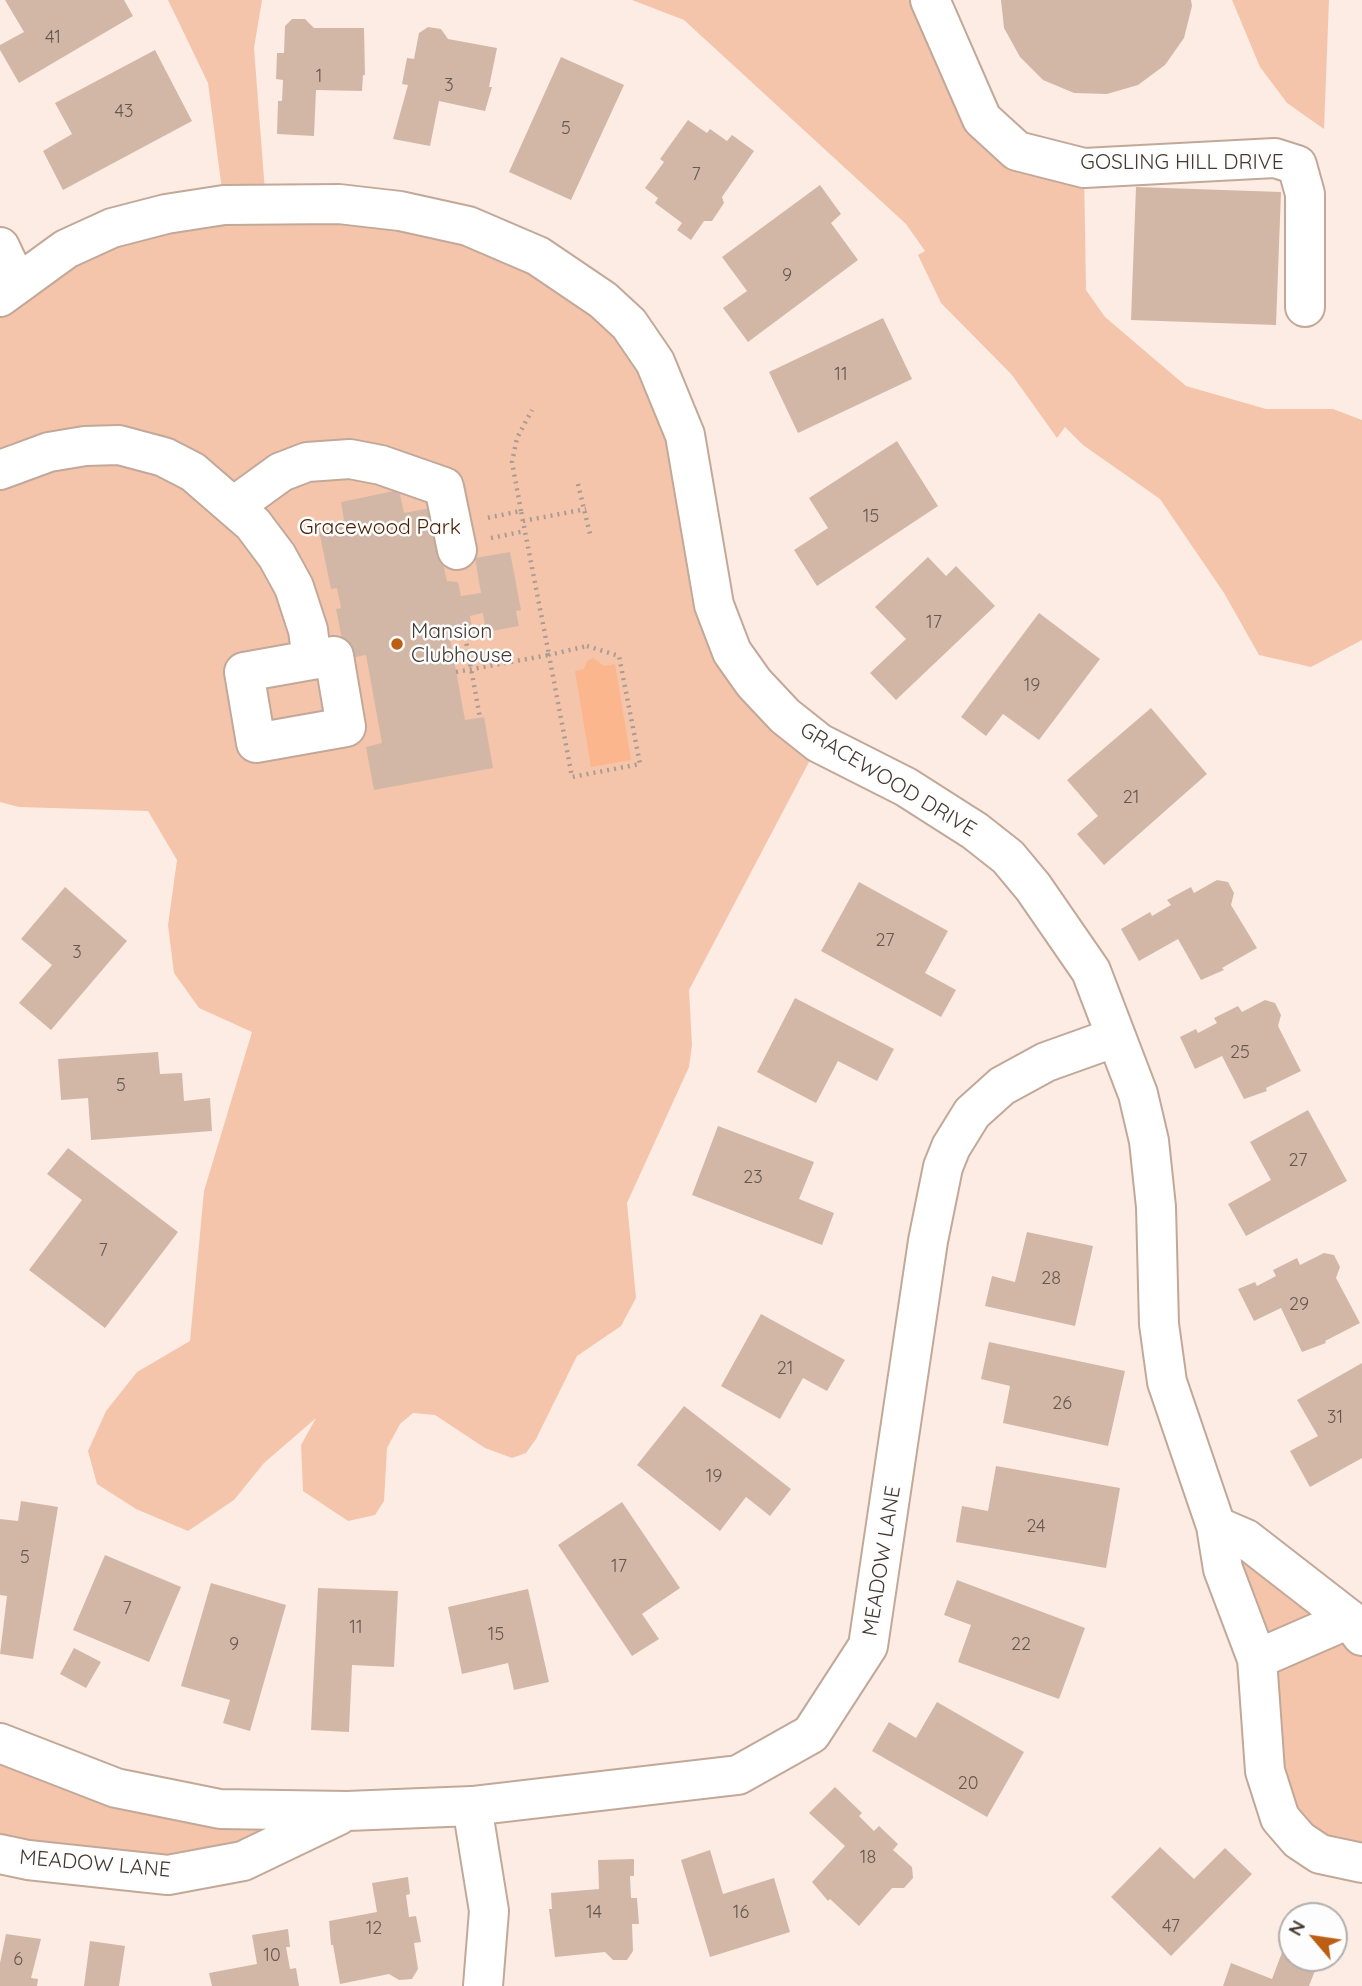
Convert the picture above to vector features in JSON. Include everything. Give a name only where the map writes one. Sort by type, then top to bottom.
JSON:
[{"type":"street","name":"GOSLING HILL DRIVE","points":[[930,0],[982,119],[1017,151],[1084,168],[1275,158],[1297,164],[1304,194],[1305,307]]},
{"type":"street","name":"GRACEWOOD DRIVE","points":[[8,290],[66,249],[100,233],[166,214],[224,205],[339,204],[400,211],[468,226],[538,256],[603,300],[629,324],[655,362],[673,401],[692,467],[701,540],[714,605],[732,652],[785,716],[819,743],[906,787],[975,831],[1008,858],[1033,887],[1091,971],[1138,1094],[1149,1141],[1156,1207],[1160,1324],[1167,1382],[1216,1526],[1223,1569],[1257,1659],[1265,1771],[1280,1818],[1299,1840],[1320,1854],[1362,1863]]},
{"type":"street","points":[[0,247],[8,290]]},
{"type":"street","points":[[0,470],[49,452],[85,446],[119,446],[164,457],[193,472],[253,524],[277,556],[294,587],[308,630],[312,660]]},
{"type":"street","points":[[234,506],[281,472],[307,462],[350,459],[381,465],[444,487],[457,551]]},
{"type":"street","name":"MEADOW LANE","points":[[0,1743],[116,1788],[207,1806],[347,1811],[472,1806],[738,1775],[811,1734],[868,1646],[928,1241],[943,1167],[951,1147],[972,1113],[1002,1086],[1046,1062],[1116,1037]]},
{"type":"street","points":[[1216,1526],[1246,1539],[1355,1628]]},
{"type":"street","points":[[1257,1659],[1355,1628]]},
{"type":"street","points":[[472,1806],[489,1911],[483,1986]]},
{"type":"street","name":"MEADOW LANE","points":[[0,1854],[28,1860],[168,1875],[243,1861],[347,1811]]},
{"type":"path","points":[[456,672],[549,655],[587,646],[619,656],[640,764],[572,777],[549,655],[521,511],[512,462],[517,438],[532,410]]},
{"type":"path","points":[[578,484],[590,534]]},
{"type":"path","points":[[523,521],[586,509]]},
{"type":"path","points":[[521,511],[482,519],[486,539],[525,531]]},
{"type":"path","points":[[464,630],[480,718]]},
{"type":"green space","name":"Gracewood Park","points":[[168,0],[262,0],[254,48],[266,205],[538,256],[655,362],[714,605],[819,743],[689,990],[692,1045],[689,1067],[627,1203],[636,1298],[621,1326],[577,1356],[536,1439],[526,1453],[512,1458],[485,1448],[435,1415],[413,1413],[400,1424],[387,1448],[384,1501],[375,1515],[348,1521],[303,1491],[301,1445],[316,1418],[264,1463],[234,1500],[188,1531],[136,1509],[97,1484],[88,1451],[106,1411],[137,1372],[190,1341],[204,1191],[252,1032],[199,1008],[174,973],[168,925],[177,860],[148,811],[19,807],[0,802],[0,247],[16,282],[224,205],[208,83]]},
{"type":"green space","points":[[632,0],[930,0],[982,119],[1084,168],[1086,290],[1105,317],[1186,386],[1266,409],[1333,409],[1362,420],[1362,640],[1311,667],[1259,655],[1224,593],[1160,499],[1083,445],[1065,427],[1057,438],[1012,375],[941,303],[918,255],[925,251],[906,224],[684,20]]},
{"type":"green space","points":[[1232,0],[1329,0],[1324,129],[1287,103],[1260,67]]},
{"type":"green space","points":[[1246,1539],[1362,1636],[1362,1863],[1299,1840],[1223,1569]]},
{"type":"green space","points":[[0,1743],[116,1788],[347,1811],[243,1861],[0,1854]]},
{"type":"shaded area","points":[[593,658],[604,666],[615,664],[631,760],[591,767],[575,671],[584,669],[587,661]]},
{"type":"building","points":[[5,0],[124,0],[133,16],[19,83],[0,50],[0,45],[24,32]]},
{"type":"building","points":[[1001,0],[1191,0],[1192,6],[1184,38],[1165,65],[1138,85],[1107,94],[1074,93],[1043,80],[1020,57],[1004,28]]},
{"type":"building","points":[[292,19],[305,19],[314,28],[364,28],[365,75],[362,91],[316,90],[314,136],[277,134],[278,101],[282,101],[283,80],[276,79],[277,53],[284,53],[285,26]]},
{"type":"building","points":[[428,27],[441,29],[448,39],[497,48],[489,87],[492,87],[485,111],[439,101],[430,146],[393,139],[408,85],[402,84],[407,58],[414,59],[419,33]]},
{"type":"building","points":[[155,50],[192,121],[63,190],[43,151],[72,134],[55,103]]},
{"type":"building","points":[[561,57],[624,85],[571,200],[509,172]]},
{"type":"building","points":[[688,120],[707,133],[710,129],[727,141],[732,135],[754,151],[722,197],[724,203],[712,221],[704,221],[691,240],[677,230],[682,223],[655,203],[658,198],[645,188],[664,162],[660,159]]},
{"type":"building","points":[[820,185],[841,214],[831,223],[858,260],[748,342],[723,308],[747,291],[722,257]]},
{"type":"building","points":[[1136,187],[1281,192],[1276,325],[1131,320]]},
{"type":"building","points":[[883,318],[912,379],[798,433],[769,372]]},
{"type":"building","points":[[897,441],[938,506],[817,586],[794,550],[828,528],[809,498]]},
{"type":"building","name":"Mansion Clubhouse","points":[[399,490],[404,513],[431,508],[447,581],[458,582],[461,596],[481,593],[475,558],[510,552],[521,610],[516,611],[519,626],[486,632],[483,613],[470,616],[472,629],[449,633],[465,720],[484,717],[493,768],[374,790],[366,747],[382,743],[366,655],[346,659],[336,609],[341,608],[337,588],[331,589],[318,526],[344,520],[341,502]]},
{"type":"building","points":[[928,557],[946,576],[956,566],[995,606],[896,700],[870,673],[906,639],[875,607]]},
{"type":"building","points":[[1039,613],[1100,659],[1039,740],[1003,714],[986,736],[961,717]]},
{"type":"building","points":[[1151,708],[1207,774],[1104,865],[1077,834],[1098,816],[1067,780]]},
{"type":"building","points":[[1217,880],[1228,882],[1234,893],[1231,905],[1257,948],[1222,968],[1224,970],[1201,980],[1178,939],[1139,961],[1121,929],[1150,912],[1152,916],[1171,905],[1167,900],[1191,887],[1194,893]]},
{"type":"building","points":[[859,882],[948,931],[925,973],[956,990],[941,1017],[821,951]]},
{"type":"building","points":[[65,887],[127,941],[51,1030],[19,1003],[52,965],[21,939]]},
{"type":"building","points":[[795,998],[894,1049],[877,1081],[838,1061],[816,1103],[757,1072]]},
{"type":"building","points":[[1265,1000],[1275,1003],[1281,1015],[1278,1026],[1301,1071],[1266,1088],[1267,1091],[1244,1099],[1222,1056],[1195,1069],[1180,1037],[1196,1029],[1198,1033],[1217,1023],[1214,1018],[1238,1006],[1242,1012]]},
{"type":"building","points":[[158,1052],[160,1074],[182,1073],[184,1101],[210,1098],[212,1131],[91,1140],[88,1098],[61,1100],[58,1059]]},
{"type":"building","points":[[1308,1110],[1347,1181],[1246,1236],[1228,1204],[1271,1180],[1250,1142]]},
{"type":"building","points":[[718,1126],[814,1162],[799,1199],[834,1213],[822,1245],[692,1195]]},
{"type":"building","points":[[68,1148],[178,1232],[105,1328],[29,1270],[82,1200],[47,1174]]},
{"type":"building","points":[[1027,1232],[1093,1246],[1075,1326],[985,1306],[992,1276],[1015,1282]]},
{"type":"building","points":[[1324,1253],[1334,1255],[1340,1267],[1336,1278],[1360,1323],[1325,1341],[1326,1343],[1302,1352],[1281,1308],[1254,1321],[1238,1289],[1255,1282],[1257,1286],[1276,1276],[1273,1270],[1297,1258],[1300,1265]]},
{"type":"building","points":[[761,1314],[845,1360],[827,1391],[803,1378],[780,1419],[721,1386]]},
{"type":"building","points":[[989,1342],[1125,1371],[1108,1446],[1003,1423],[1010,1386],[981,1379]]},
{"type":"building","points":[[1362,1363],[1362,1458],[1310,1487],[1290,1451],[1318,1436],[1297,1400]]},
{"type":"building","points":[[684,1406],[791,1489],[770,1516],[746,1497],[720,1531],[637,1465]]},
{"type":"building","points":[[996,1466],[1120,1488],[1106,1568],[956,1542],[962,1506],[988,1511]]},
{"type":"building","points":[[21,1501],[58,1507],[33,1659],[0,1654],[7,1596],[0,1595],[0,1519],[18,1521]]},
{"type":"building","points":[[622,1502],[680,1588],[642,1614],[659,1639],[632,1656],[558,1545]]},
{"type":"building","points":[[105,1555],[181,1587],[149,1662],[73,1630]]},
{"type":"building","points":[[957,1580],[1085,1628],[1059,1699],[958,1662],[971,1625],[944,1615]]},
{"type":"building","points":[[211,1583],[286,1605],[250,1731],[223,1723],[230,1700],[181,1686]]},
{"type":"building","points":[[318,1588],[398,1591],[394,1667],[352,1665],[349,1732],[311,1730]]},
{"type":"building","points":[[528,1589],[549,1682],[514,1690],[508,1663],[462,1674],[448,1607]]},
{"type":"building","points":[[74,1648],[101,1662],[86,1688],[60,1674]]},
{"type":"building","points":[[937,1702],[1024,1752],[987,1817],[872,1751],[889,1722],[916,1738]]},
{"type":"building","points":[[835,1787],[862,1813],[859,1816],[874,1831],[879,1826],[898,1844],[893,1850],[912,1867],[913,1878],[904,1888],[892,1888],[859,1926],[830,1899],[828,1901],[812,1882],[845,1846],[809,1813]]},
{"type":"building","points":[[1160,1847],[1194,1879],[1225,1848],[1252,1874],[1171,1956],[1111,1897]]},
{"type":"building","points":[[710,1850],[723,1894],[774,1878],[790,1932],[710,1957],[681,1860]]},
{"type":"building","points":[[634,1859],[634,1876],[630,1876],[631,1898],[637,1898],[639,1924],[632,1924],[633,1951],[627,1960],[613,1960],[605,1952],[555,1957],[549,1909],[552,1909],[551,1893],[599,1889],[598,1860]]},
{"type":"building","points":[[408,1877],[410,1894],[406,1895],[409,1917],[416,1916],[421,1942],[414,1943],[418,1969],[412,1979],[399,1980],[389,1974],[340,1984],[331,1945],[329,1921],[377,1912],[372,1883]]},
{"type":"building","points":[[288,1929],[290,1947],[286,1947],[290,1969],[296,1968],[299,1986],[212,1986],[209,1973],[257,1964],[252,1935]]},
{"type":"building","points":[[6,1934],[41,1939],[31,1978],[38,1979],[37,1986],[0,1986],[0,1963]]},
{"type":"building","points":[[90,1941],[125,1946],[119,1986],[84,1986]]},
{"type":"building","points":[[1231,1963],[1272,1979],[1278,1963],[1278,1972],[1314,1972],[1309,1986],[1223,1986]]},
{"type":"place","name":"Mansion Clubhouse","points":[[397,644]]}]
